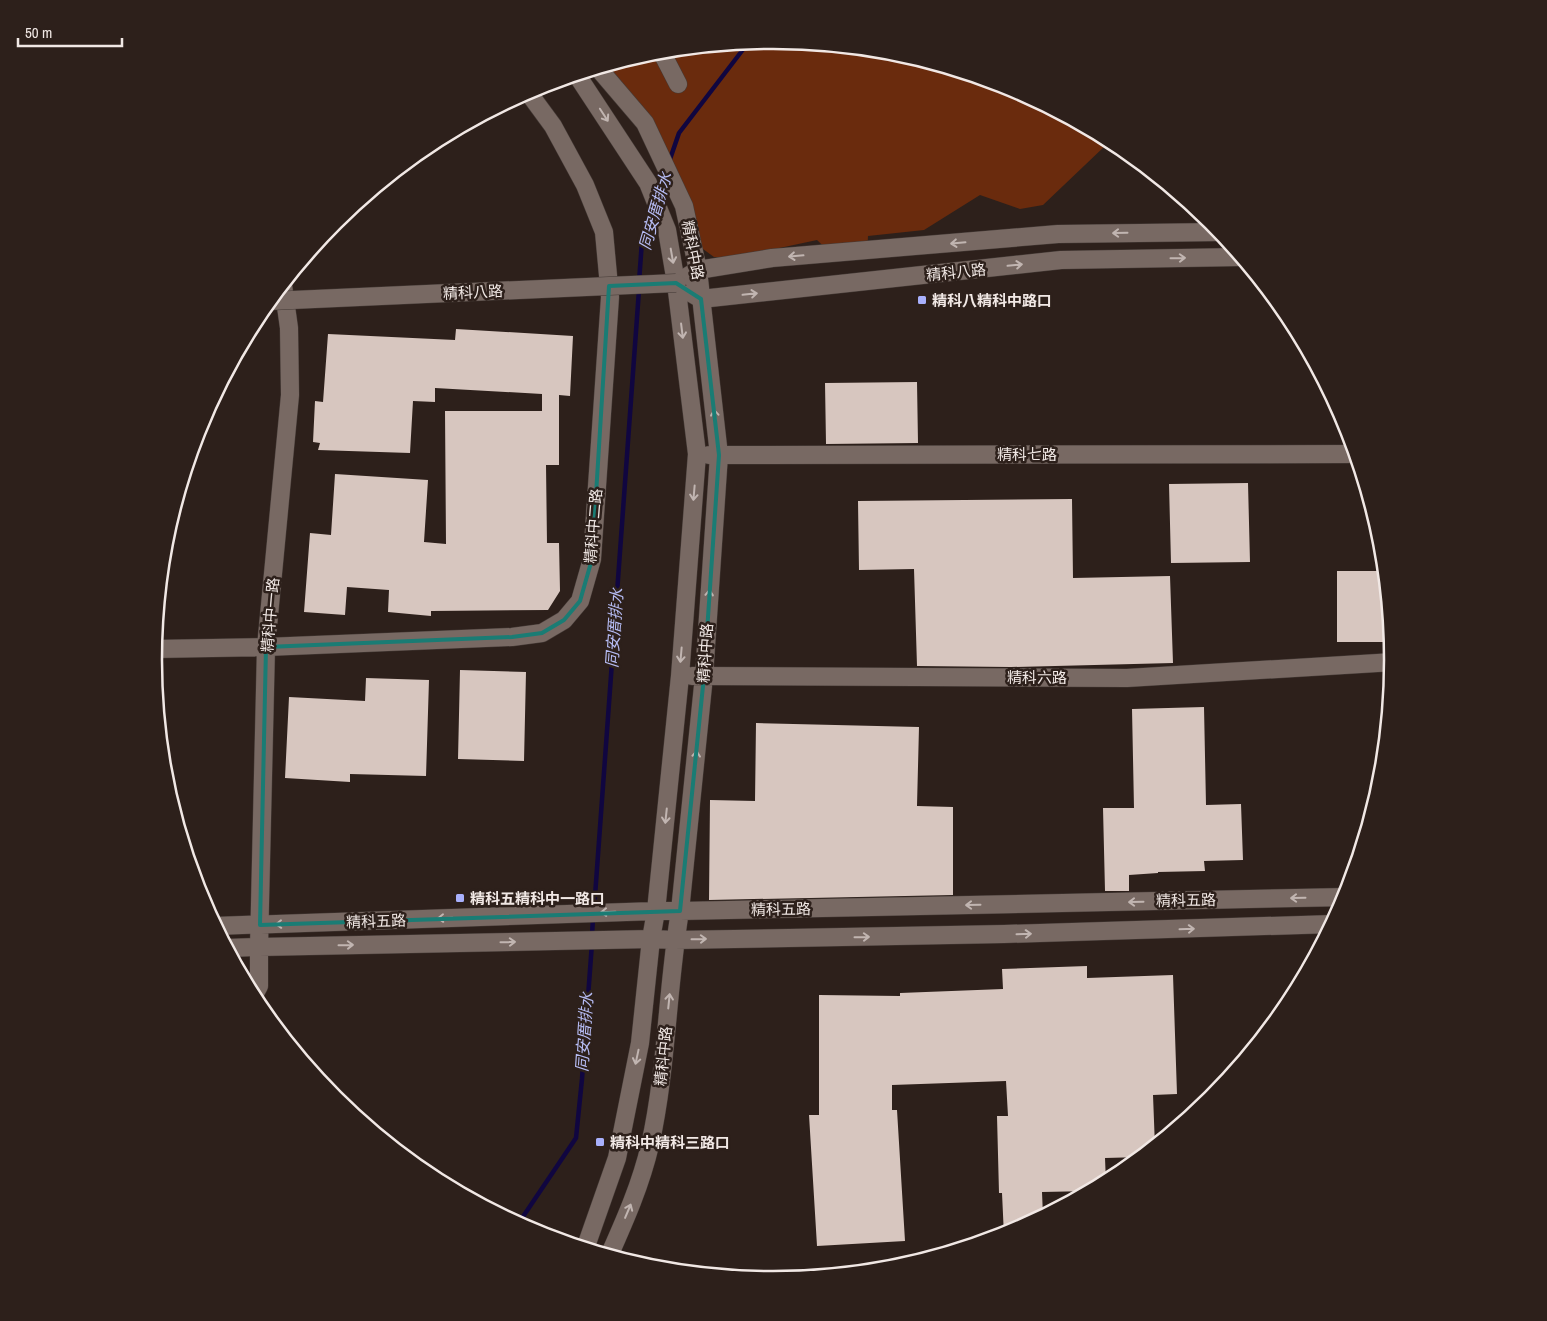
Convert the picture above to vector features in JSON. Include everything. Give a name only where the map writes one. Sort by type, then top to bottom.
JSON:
[{"type":"street","points":[[666,59],[678,84]]},
{"type":"street","name":"精科中路","points":[[603,74],[645,123],[684,206],[698,270],[719,455],[704,676],[659,1093],[650,1145],[637,1192],[612,1250]]},
{"type":"street","name":"精科中路","points":[[581,80],[648,183],[667,230],[676,283],[697,454],[680,676],[656,911],[651,939],[640,1043],[617,1158],[588,1243]]},
{"type":"street","name":"精科中二路","points":[[162,649],[266,647],[512,637],[542,633],[564,620],[580,601],[592,559],[607,345],[610,296],[604,232],[585,185],[554,126],[533,98]]},
{"type":"street","name":"精科八路","points":[[279,301],[676,283],[698,270],[772,258],[1058,234],[1210,232]]},
{"type":"street","name":"精科八路","points":[[701,299],[1061,260],[1233,257]]},
{"type":"street","points":[[676,283],[701,299]]},
{"type":"street","name":"精科中一路","points":[[258,988],[266,647],[290,395],[289,328],[284,294]]},
{"type":"street","name":"精科七路","points":[[697,454],[1349,454]]},
{"type":"street","name":"精科六路","points":[[680,676],[1127,678],[1385,663]]},
{"type":"street","name":"精科五路","points":[[223,926],[656,911],[1338,897]]},
{"type":"street","name":"精科五路","points":[[234,948],[994,934],[1325,924]]},
{"type":"highlighted area","points":[[676,283],[701,299],[719,455],[704,676],[680,911],[260,925],[266,647],[512,637],[542,633],[564,620],[580,601],[592,559],[609,286]]},
{"type":"shaded area","points":[[733,50],[814,50],[853,54],[932,70],[1008,95],[1044,112],[1104,147],[1043,205],[1020,209],[980,195],[924,230],[868,236],[867,255],[835,257],[817,240],[733,258],[714,257],[703,249],[608,72],[654,61]]},
{"type":"building","points":[[456,329],[573,336],[570,396],[559,395],[559,465],[546,465],[547,543],[559,543],[560,591],[548,610],[431,611],[431,616],[388,612],[389,590],[347,587],[345,615],[304,612],[310,533],[331,535],[335,474],[428,480],[424,542],[446,544],[445,411],[542,411],[542,394],[435,388],[435,402],[413,401],[410,453],[318,450],[320,443],[313,442],[315,401],[323,402],[328,334],[455,340]]},
{"type":"building","points":[[917,382],[918,443],[826,444],[825,383]]},
{"type":"building","points":[[1248,483],[1250,562],[1171,563],[1169,484]]},
{"type":"building","points":[[1072,499],[1073,578],[1170,576],[1173,663],[1011,667],[917,666],[914,569],[859,570],[858,501]]},
{"type":"building","points":[[1337,571],[1378,571],[1385,642],[1337,642]]},
{"type":"building","points":[[460,670],[526,672],[524,761],[458,759]]},
{"type":"building","points":[[366,678],[429,680],[426,776],[350,774],[350,782],[285,778],[289,697],[365,701]]},
{"type":"building","points":[[1204,707],[1206,805],[1241,804],[1243,860],[1204,861],[1205,871],[1129,875],[1129,891],[1105,891],[1103,808],[1134,808],[1132,709]]},
{"type":"building","points":[[756,723],[919,727],[917,806],[953,807],[953,895],[709,900],[710,800],[755,801]]},
{"type":"building","points":[[1087,966],[1087,978],[1173,975],[1177,1094],[1153,1095],[1155,1139],[1130,1157],[1105,1158],[1106,1174],[1077,1191],[1042,1192],[1043,1210],[1004,1228],[1002,1193],[999,1193],[997,1116],[1008,1116],[1006,1081],[892,1085],[892,1110],[897,1110],[905,1241],[817,1246],[809,1115],[819,1115],[819,995],[900,996],[900,993],[1003,989],[1002,969]]},
{"type":"waterway","name":"同安厝排水","points":[[669,162],[679,133],[743,50]]},
{"type":"waterway","name":"同安厝排水","points":[[658,195],[664,176]]},
{"type":"waterway","name":"同安厝排水","points":[[639,282],[642,241],[653,209]]},
{"type":"waterway","name":"同安厝排水","points":[[594,910],[639,290]]},
{"type":"waterway","name":"同安厝排水","points":[[592,935],[593,918]]},
{"type":"waterway","name":"同安厝排水","points":[[522,1218],[576,1138],[592,943]]},
{"type":"place","name":"精科八精科中路口","points":[[922,300]]},
{"type":"place","name":"精科五精科中一路口","points":[[460,898]]},
{"type":"place","name":"精科中精科三路口","points":[[600,1142]]}]
